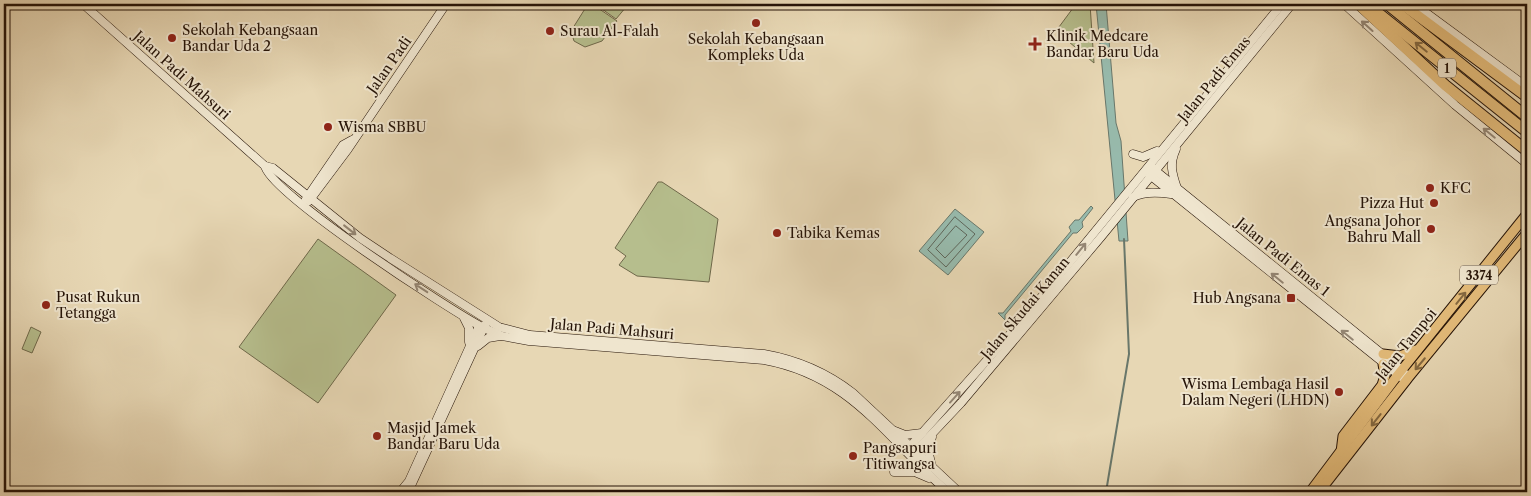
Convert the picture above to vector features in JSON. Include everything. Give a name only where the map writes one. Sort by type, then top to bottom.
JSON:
[{"type":"highway","points":[[1358,4],[1459,96],[1527,151]]},
{"type":"highway","name":"1","points":[[1367,4],[1527,132]]},
{"type":"highway","name":"1","points":[[1387,4],[1527,117]]},
{"type":"highway","points":[[1402,4],[1527,97]]},
{"type":"main road","name":"Jalan Tampoi","points":[[1320,492],[1423,346],[1527,214]]},
{"type":"main road","name":"Jalan Tampoi","points":[[1310,492],[1403,376],[1527,233]]},
{"type":"main road","points":[[1383,354],[1400,356],[1423,346]]},
{"type":"main road","points":[[1341,452],[1343,436],[1382,385],[1385,376],[1383,364]]},
{"type":"street","name":"Jalan Padi Mahsuri","points":[[82,4],[336,231],[482,326],[502,336],[529,341],[764,360],[811,373],[849,396],[910,452],[932,466],[959,492]]},
{"type":"street","name":"Jalan Padi","points":[[309,198],[352,140],[446,4]]},
{"type":"street","name":"Jalan Padi Emas","points":[[1149,170],[1161,149],[1282,4]]},
{"type":"street","name":"Jalan Padi Emas","points":[[1149,170],[1178,142],[1292,4]]},
{"type":"street","points":[[1344,4],[1455,105],[1527,164]]},
{"type":"street","points":[[1414,4],[1527,87]]},
{"type":"street","name":"Jalan Padi","points":[[309,198],[316,182],[342,145],[352,140]]},
{"type":"street","points":[[1130,200],[1141,194],[1175,191],[1171,164],[1178,142]]},
{"type":"street","points":[[1133,154],[1143,157],[1161,149]]},
{"type":"street","name":"Jalan Padi Mahsuri","points":[[267,170],[273,168],[360,238],[499,327],[530,335],[764,354],[796,361],[835,379],[869,407],[892,430],[935,481],[948,492]]},
{"type":"street","points":[[267,170],[301,200],[309,198],[336,231]]},
{"type":"street","name":"Jalan Skudai Kanan","points":[[910,452],[922,433],[1020,324],[1131,185],[1149,170]]},
{"type":"street","name":"Jalan Skudai Kanan","points":[[910,452],[932,434],[961,404],[1108,228],[1130,200],[1149,170]]},
{"type":"street","name":"Jalan Padi Emas 1","points":[[1149,170],[1383,364],[1403,376]]},
{"type":"street","points":[[290,181],[306,185],[316,182]]},
{"type":"street","name":"Jalan Padi Emas 1","points":[[1175,191],[1383,354],[1403,376]]},
{"type":"street","points":[[453,298],[482,326],[499,327]]},
{"type":"street","points":[[462,314],[469,328],[471,350]]},
{"type":"street","points":[[408,492],[482,326]]},
{"type":"street","points":[[400,492],[409,481],[471,350],[488,338],[502,336]]},
{"type":"street","points":[[892,430],[905,434],[922,433]]},
{"type":"street","points":[[932,434],[928,450],[932,466]]},
{"type":"street","points":[[894,472],[915,472],[935,481]]},
{"type":"green space","points":[[588,4],[592,4],[617,21],[602,41],[585,47],[574,41],[571,31]]},
{"type":"green space","points":[[595,4],[621,4],[626,7],[616,19]]},
{"type":"green space","points":[[1076,4],[1090,4],[1094,63],[1056,31]]},
{"type":"green space","points":[[658,182],[662,182],[718,219],[709,282],[637,276],[619,265],[626,256],[615,248]]},
{"type":"green space","points":[[318,239],[396,295],[318,403],[239,347]]},
{"type":"green space","points":[[31,327],[41,332],[32,353],[22,349]]},
{"type":"water","points":[[1096,4],[1106,4],[1116,123],[1121,141],[1128,241],[1119,241]]},
{"type":"water","points":[[1091,206],[1093,208],[1082,222],[1083,227],[1077,233],[1073,233],[1005,315],[1005,320],[998,313],[1003,313],[1071,231],[1069,227],[1075,220],[1079,220]]},
{"type":"water","points":[[955,209],[984,232],[948,275],[919,251]]},
{"type":"waterway","points":[[1106,492],[1129,354],[1124,239]]},
{"type":"place","name":"Sekolah Kebangsaan Kompleks Uda","points":[[756,23]]},
{"type":"place","name":"Surau Al-Falah","points":[[550,31]]},
{"type":"place","name":"Sekolah Kebangsaan Bandar Uda 2","points":[[172,38]]},
{"type":"place","name":"Klinik Medcare Bandar Baru Uda","points":[[1035,44]]},
{"type":"place","name":"Wisma SBBU","points":[[328,127]]},
{"type":"place","name":"KFC","points":[[1430,188]]},
{"type":"place","name":"Pizza Hut","points":[[1434,203]]},
{"type":"place","name":"Angsana Johor Bahru Mall","points":[[1431,229]]},
{"type":"place","name":"Tabika Kemas","points":[[777,233]]},
{"type":"place","name":"Hub Angsana","points":[[1291,298]]},
{"type":"place","name":"Pusat Rukun Tetangga","points":[[46,305]]},
{"type":"place","name":"Wisma Lembaga Hasil Dalam Negeri (LHDN)","points":[[1339,392]]},
{"type":"place","name":"Masjid Jamek Bandar Baru Uda","points":[[377,436]]},
{"type":"place","name":"Pangsapuri Titiwangsa","points":[[853,456]]}]
